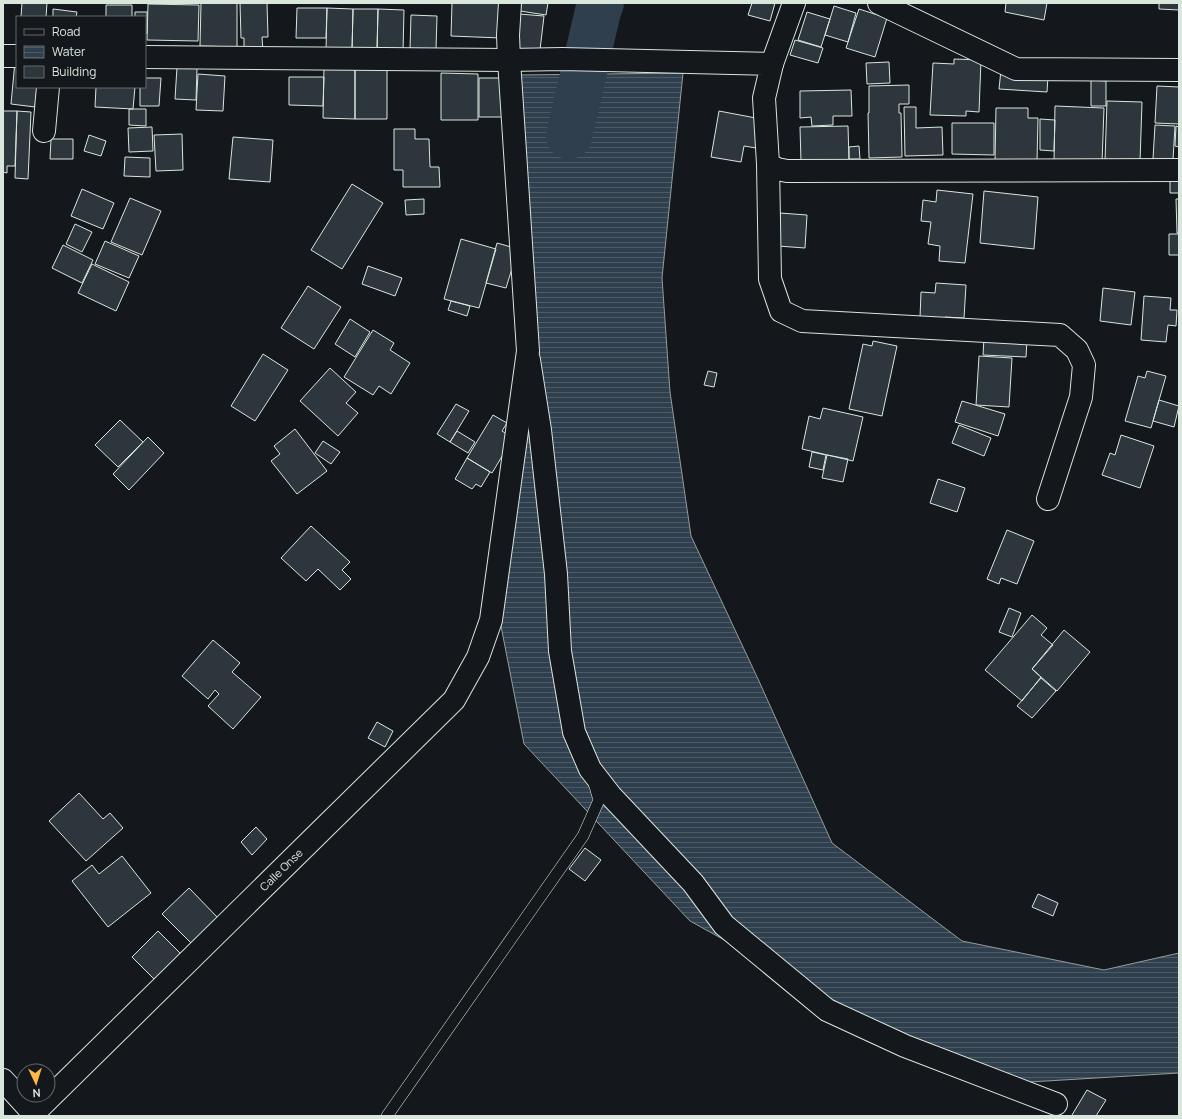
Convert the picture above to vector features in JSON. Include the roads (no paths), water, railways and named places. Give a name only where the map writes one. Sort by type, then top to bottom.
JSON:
[{"type":"street","points":[[510,3],[508,35],[509,60],[528,351],[540,430],[555,559],[560,651],[574,732],[590,769],[611,796],[693,883],[724,925],[827,1010],[905,1046],[1056,1104]]},
{"type":"street","points":[[794,3],[772,64],[764,98],[768,164],[770,279],[781,311],[802,321],[1060,335],[1077,350],[1084,365],[1081,397],[1048,499]]},
{"type":"street","points":[[880,3],[1016,69],[1179,70]]},
{"type":"street","points":[[3,56],[16,56]]},
{"type":"street","points":[[146,58],[562,59],[772,64]]},
{"type":"street","points":[[44,131],[48,88]]},
{"type":"street","points":[[768,164],[777,169],[787,171],[1179,170]]},
{"type":"street","name":"Calle Onse","points":[[32,1114],[454,700],[478,656],[491,620],[528,351]]},
{"type":"street","points":[[3,1080],[32,1114]]},
{"type":"lane","points":[[387,1116],[583,836],[598,800],[590,769]]},
{"type":"water","points":[[683,73],[662,278],[670,392],[691,536],[758,679],[832,843],[962,941],[1104,970],[1179,953],[1179,1073],[1013,1083],[884,1028],[690,921],[524,744],[501,626],[515,496],[537,349],[519,75]]},
{"type":"waterway","points":[[569,136],[601,3]]}]
